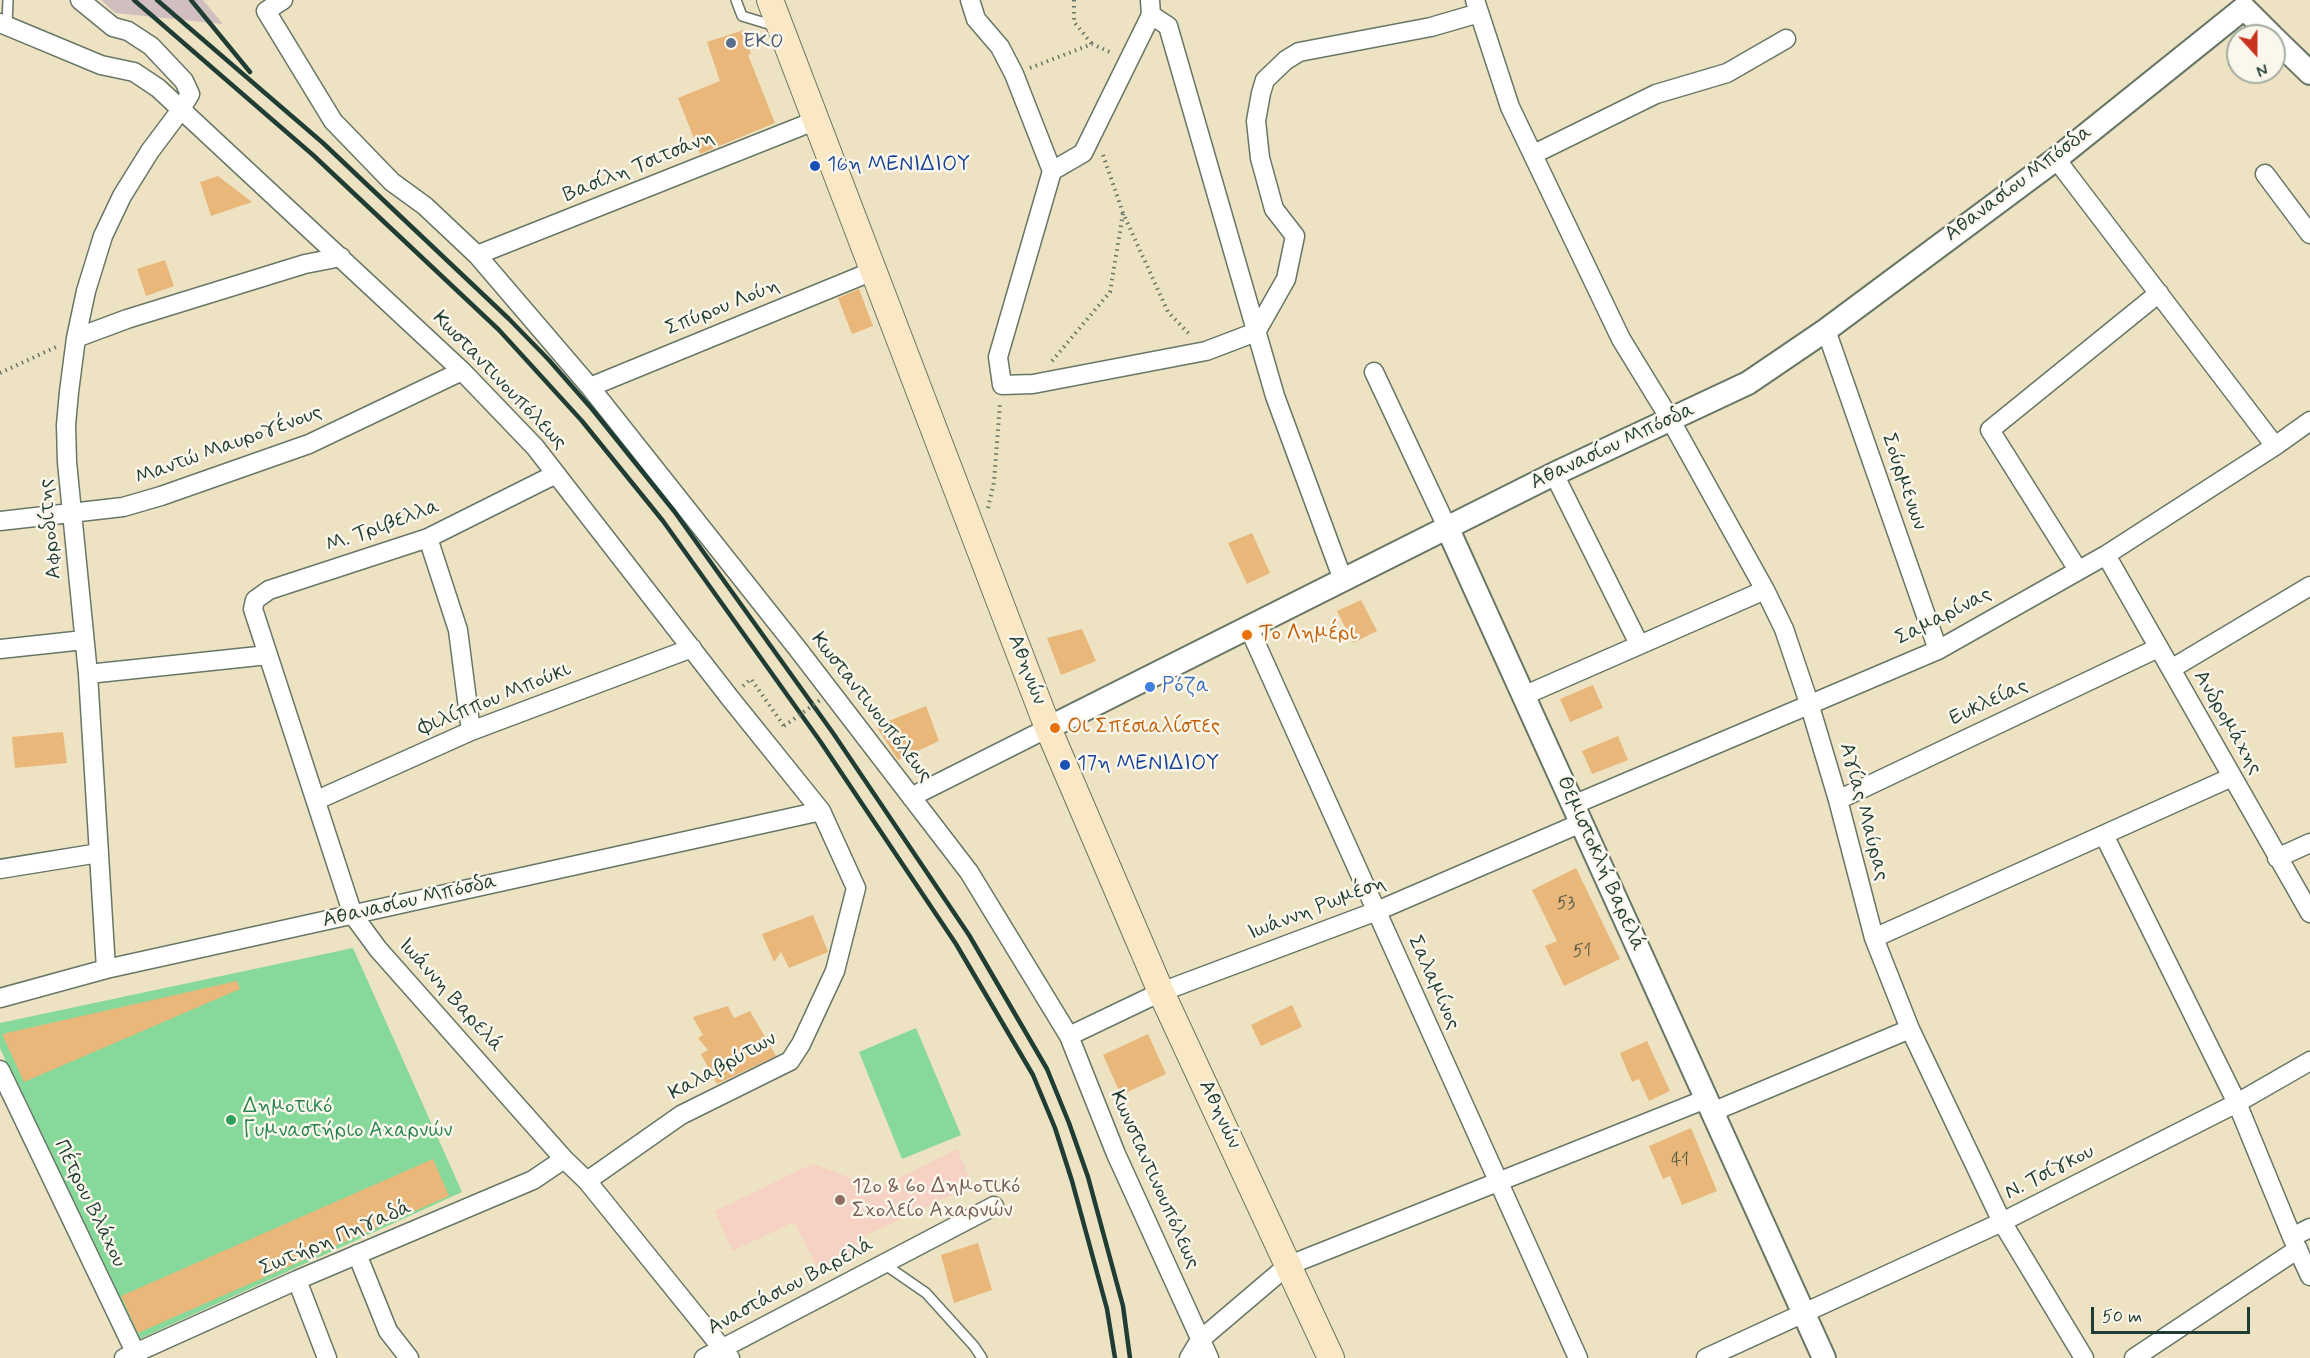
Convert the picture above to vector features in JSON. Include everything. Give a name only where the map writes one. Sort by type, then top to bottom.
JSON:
[{"type":"main road","name":"Αθηνών","points":[[770,0],[818,120],[873,271],[1048,728],[1161,992],[1331,1358]]},
{"type":"street","points":[[80,0],[114,27],[128,31],[151,46],[184,81],[190,94],[180,111]]},
{"type":"street","name":"Κωσταντινουπόλεως","points":[[283,0],[266,11],[333,121],[392,182],[425,206],[477,255],[590,387],[797,648],[969,872],[1069,1036]]},
{"type":"street","points":[[970,0],[976,19],[1000,47],[1014,74],[1052,171],[998,357],[1002,386],[1033,384],[1206,351],[1256,332],[1286,279],[1295,236],[1274,209],[1260,158],[1256,121],[1260,93],[1265,80],[1286,60],[1299,52],[1431,27],[1477,7]]},
{"type":"street","points":[[2243,3],[2262,24]]},
{"type":"street","name":"Αθανασίου Μπόσδα","points":[[911,797],[1554,474],[1748,383],[1826,330],[2056,159],[2243,3]]},
{"type":"street","name":"Αγίας Μαύρας","points":[[1477,7],[1510,107],[1621,339],[1670,419],[1784,628],[1838,800],[1874,938],[1910,1029],[2002,1222],[2084,1358]]},
{"type":"street","points":[[1052,171],[1083,153],[1129,60],[1150,8],[1168,26],[1275,396],[1343,580]]},
{"type":"street","name":"Κωσταντινουπόλεως","points":[[3,25],[101,65],[134,72],[158,88],[180,111],[462,371],[535,447],[821,811],[856,888]]},
{"type":"street","points":[[1534,154],[1656,94],[1727,73],[1786,39]]},
{"type":"street","points":[[2286,50],[2310,73]]},
{"type":"street","name":"Αφροδίτης","points":[[106,969],[88,674],[66,425],[76,338],[86,291],[103,236],[122,196],[150,151],[180,111]]},
{"type":"street","name":"Βασίλη Τσιτσάνη","points":[[477,255],[818,120]]},
{"type":"street","points":[[2056,159],[2275,446]]},
{"type":"street","points":[[2265,174],[2310,234]]},
{"type":"street","points":[[76,338],[127,319],[305,264],[341,257]]},
{"type":"street","name":"Σπύρου Λούη","points":[[590,387],[873,271]]},
{"type":"street","points":[[2079,570],[1990,430],[2159,293]]},
{"type":"street","name":"Σούρμενων","points":[[1826,330],[1938,650]]},
{"type":"street","name":"Μαντώ Μαυρογένους","points":[[0,521],[123,507],[161,496],[309,444],[462,371]]},
{"type":"street","name":"Θεμιστοκλή Βαρελά","points":[[1374,372],[1824,1358]]},
{"type":"street","name":"Σαμαρίνας","points":[[1577,814],[1809,703],[1938,650],[2106,555],[2310,421]]},
{"type":"street","name":"Μ. Τριβελλα","points":[[255,600],[269,590],[428,538],[556,474]]},
{"type":"street","points":[[1554,474],[1640,644]]},
{"type":"street","points":[[428,538],[458,630],[471,731]]},
{"type":"street","name":"Ανδρομάχης","points":[[2106,555],[2310,913]]},
{"type":"street","points":[[2171,669],[2310,586]]},
{"type":"street","points":[[1523,696],[1765,590]]},
{"type":"street","name":"Ιωάννη Βαρελά","points":[[255,600],[253,609],[353,915],[378,950],[564,1159],[587,1181],[726,1353]]},
{"type":"street","name":"Σαλαμίνος","points":[[1248,626],[1578,1358]]},
{"type":"street","points":[[0,649],[84,640]]},
{"type":"street","name":"Φιλίππου Μπούκι","points":[[316,800],[471,731],[692,648]]},
{"type":"street","name":"Ευκλείας","points":[[1838,800],[2158,648]]},
{"type":"street","points":[[88,674],[268,655]]},
{"type":"street","points":[[1874,938],[2232,777]]},
{"type":"street","name":"Αθανασίου Μπόσδα","points":[[0,998],[106,969],[821,811]]},
{"type":"street","name":"Ιωάννη Ρωμέση","points":[[1069,1036],[1161,992],[1377,911],[1577,814]]},
{"type":"street","points":[[2104,835],[2238,1103],[2310,1276]]},
{"type":"street","points":[[2277,858],[2310,843]]},
{"type":"street","points":[[0,869],[99,853]]},
{"type":"street","name":"Καλαβρύτων","points":[[587,1181],[681,1115],[790,1061],[801,1044],[835,971],[856,888]]},
{"type":"street","points":[[1189,1358],[1200,1340],[1287,1266],[1497,1182],[1910,1029]]},
{"type":"street","name":"Κωνσταντινουπόλεως","points":[[1069,1036],[1116,1154],[1209,1358]]},
{"type":"street","name":"Ν. Τσίγκου","points":[[1706,1358],[2002,1222],[2238,1103],[2310,1061]]},
{"type":"street","name":"Πέτρου Βλάχου","points":[[0,1070],[132,1356]]},
{"type":"street","name":"Σωτήρη Πηγαδά","points":[[132,1356],[297,1280],[533,1180],[564,1159]]},
{"type":"street","name":"Αναστάσιου Βαρελά","points":[[704,1358],[726,1353],[884,1264],[994,1206]]},
{"type":"street","points":[[2134,1358],[2295,1243],[2310,1228]]},
{"type":"street","points":[[357,1254],[388,1331],[408,1358]]},
{"type":"street","points":[[297,1280],[327,1358]]},
{"type":"lane","points":[[3,25],[8,0]]},
{"type":"lane","points":[[736,0],[742,16],[779,27]]},
{"type":"lane","points":[[884,1264],[926,1293],[982,1358]]},
{"type":"path","points":[[1074,0],[1074,22],[1092,44],[1129,60]]},
{"type":"path","points":[[1014,74],[1092,44]]},
{"type":"path","points":[[1093,134],[1107,164],[1123,213],[1168,312],[1206,351]]},
{"type":"path","points":[[1033,384],[1110,292],[1123,213]]},
{"type":"path","points":[[0,373],[76,338]]},
{"type":"path","points":[[974,532],[990,503],[994,482],[1002,386]]},
{"type":"path","points":[[752,679],[784,726],[823,698]]},
{"type":"shaded area","points":[[101,0],[203,0],[223,24],[115,13]]},
{"type":"shaded area","name":"12ο & 6ο Δημοτικό Σχολείο Αχαρνών","points":[[957,1149],[973,1185],[856,1240],[864,1250],[819,1272],[794,1222],[732,1251],[715,1211],[812,1164],[879,1188]]},
{"type":"green space","name":"Δημοτικό Γυμναστήριο Αχαρνών","points":[[353,948],[462,1192],[133,1342],[0,1048],[0,1023]]},
{"type":"green space","points":[[916,1028],[961,1135],[902,1159],[859,1052]]},
{"type":"building","points":[[744,30],[751,54],[748,55],[775,123],[700,154],[678,98],[720,81],[707,42]]},
{"type":"building","points":[[218,176],[252,202],[211,216],[200,182]]},
{"type":"building","points":[[165,260],[174,286],[146,296],[137,269]]},
{"type":"building","points":[[859,289],[873,326],[852,334],[838,298]]},
{"type":"building","points":[[1252,533],[1270,573],[1247,584],[1228,543]]},
{"type":"building","points":[[1361,600],[1377,631],[1353,643],[1337,611]]},
{"type":"building","points":[[1082,629],[1096,661],[1061,675],[1047,638]]},
{"type":"building","points":[[1593,685],[1603,708],[1570,722],[1560,699]]},
{"type":"building","points":[[926,706],[939,741],[898,760],[876,726]]},
{"type":"building","points":[[63,732],[67,763],[15,768],[12,737]]},
{"type":"building","points":[[1618,736],[1628,760],[1592,774],[1582,751]]},
{"type":"building","points":[[1576,868],[1620,959],[1564,986],[1545,946],[1557,941],[1532,890]]},
{"type":"building","points":[[813,915],[828,952],[789,968],[781,952],[774,962],[762,934]]},
{"type":"building","points":[[237,981],[240,989],[24,1082],[2,1034]]},
{"type":"building","points":[[1292,1005],[1302,1027],[1261,1046],[1251,1025]]},
{"type":"building","points":[[728,1006],[734,1018],[750,1011],[776,1056],[717,1084],[701,1054],[708,1050],[698,1038],[703,1035],[693,1017]]},
{"type":"building","points":[[1148,1034],[1166,1074],[1121,1095],[1103,1055]]},
{"type":"building","points":[[1647,1041],[1670,1091],[1649,1101],[1639,1079],[1632,1082],[1620,1053]]},
{"type":"building","points":[[1691,1128],[1717,1191],[1682,1205],[1670,1176],[1663,1179],[1649,1146]]},
{"type":"building","points":[[433,1159],[449,1196],[138,1333],[121,1296]]},
{"type":"building","points":[[978,1243],[992,1290],[954,1303],[941,1255]]},
{"type":"railway","points":[[134,0],[313,155],[499,330],[582,421],[663,521],[820,741],[956,944],[1033,1075],[1055,1128],[1072,1181],[1107,1309],[1115,1358]]},
{"type":"railway","points":[[157,0],[323,143],[509,319],[592,409],[674,511],[833,733],[969,935],[1047,1069],[1088,1177],[1123,1306],[1130,1358]]},
{"type":"railway","points":[[191,0],[250,72]]},
{"type":"place","name":"EKO","points":[[731,43]]},
{"type":"place","name":"16η ΜΕΝΙΔΙΟΥ","points":[[815,166]]},
{"type":"place","name":"Το Λημέρι","points":[[1247,635]]},
{"type":"place","name":"Ρόζα","points":[[1150,687]]},
{"type":"place","name":"Οι Σπεσιαλίστες","points":[[1055,728]]},
{"type":"place","name":"17η ΜΕΝΙΔΙΟΥ","points":[[1065,765]]},
{"type":"place","name":"Δημοτικό Γυμναστήριο Αχαρνών","points":[[231,1120]]},
{"type":"place","name":"12ο & 6ο Δημοτικό Σχολείο Αχαρνών","points":[[840,1200]]}]
